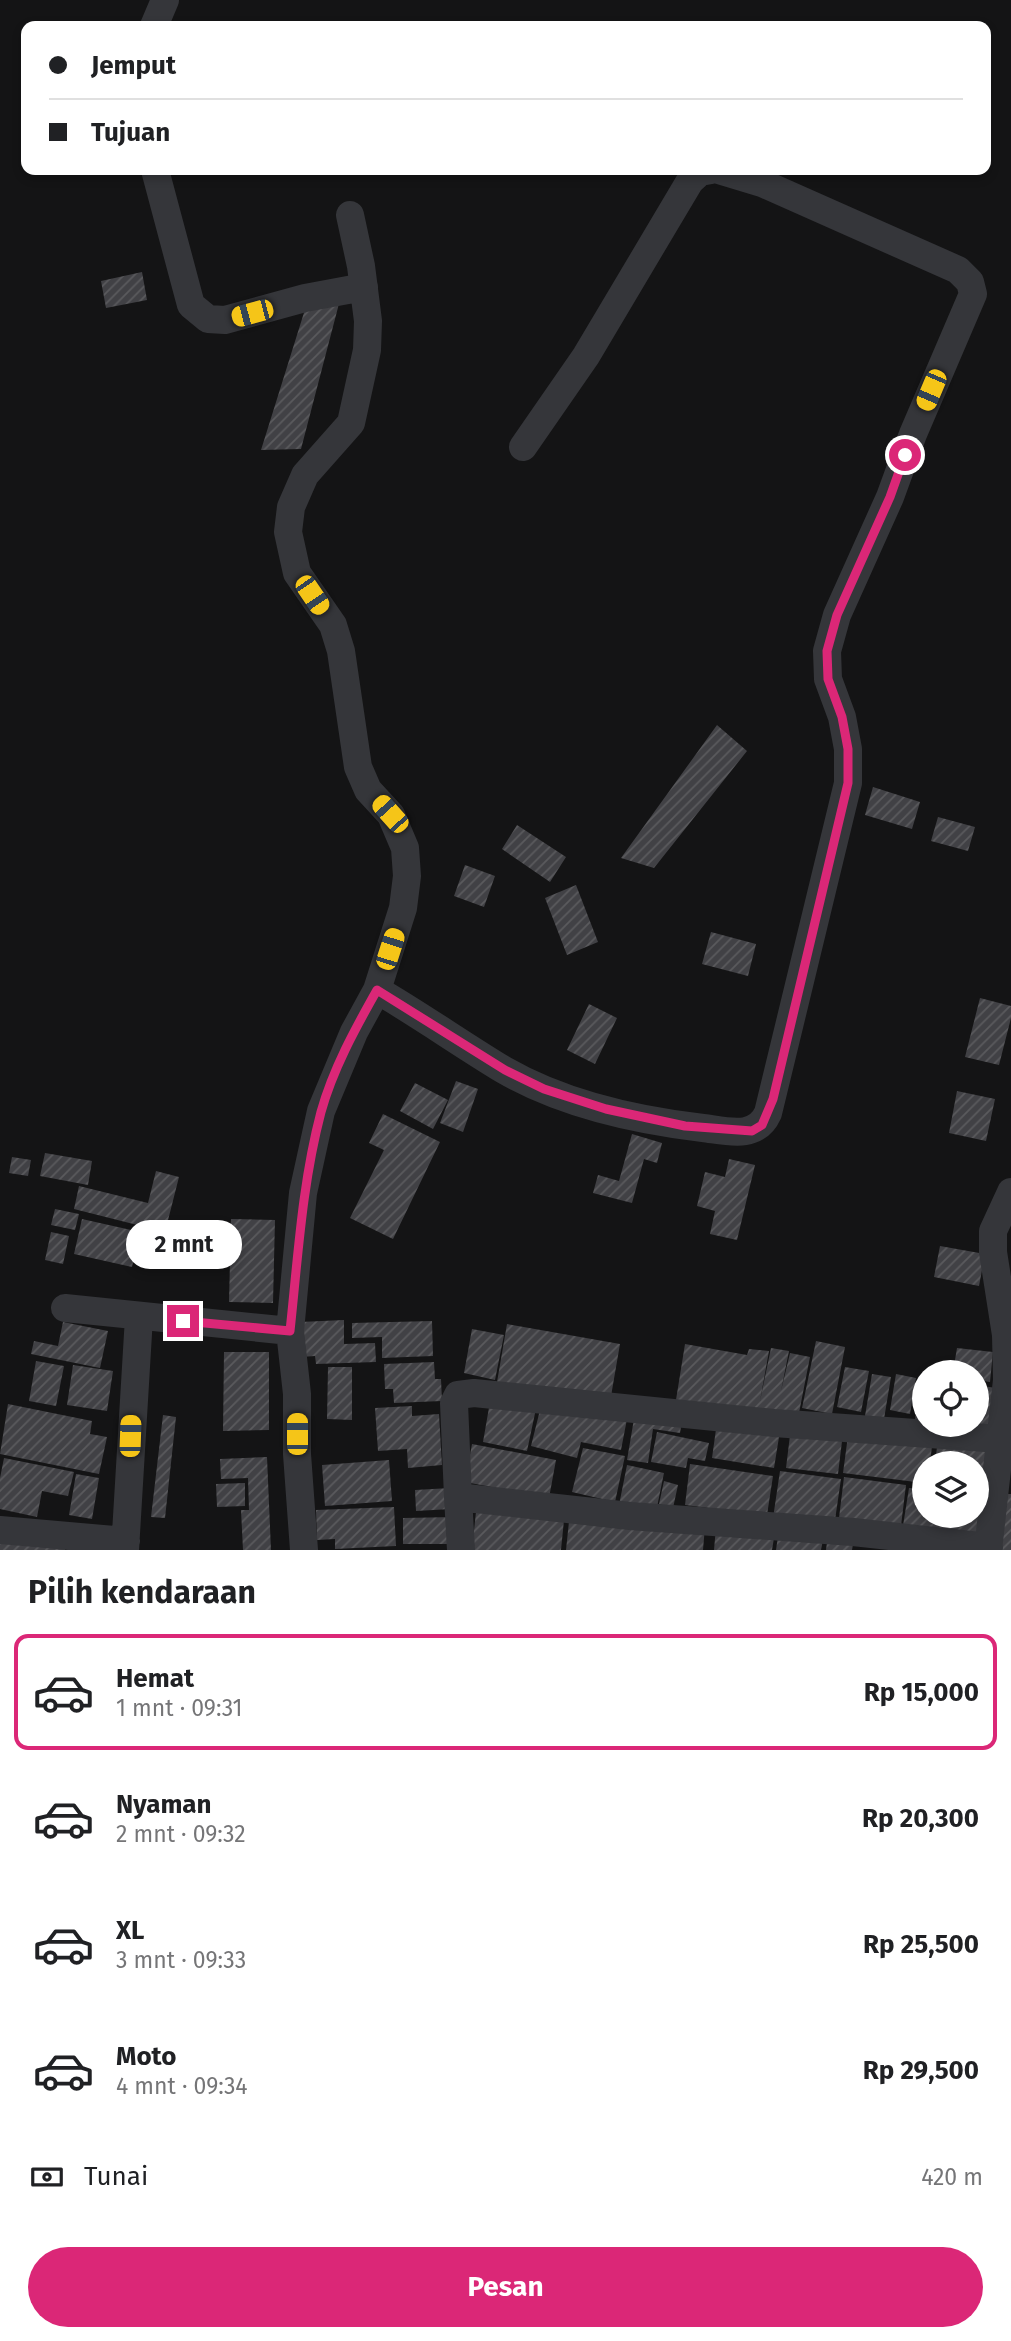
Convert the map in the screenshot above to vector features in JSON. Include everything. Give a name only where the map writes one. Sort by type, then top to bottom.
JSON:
[{"type":"street","points":[[156,21],[165,0]]},
{"type":"street","points":[[156,175],[191,305],[208,319],[225,320],[305,298],[364,287]]},
{"type":"street","points":[[523,447],[586,356],[690,181],[697,175]]},
{"type":"street","points":[[377,990],[505,1070],[581,1102],[631,1116],[728,1131],[752,1131],[762,1125],[768,1113],[848,783],[848,749],[842,717],[828,679],[827,651],[837,615],[890,497],[913,434],[973,293],[970,282],[958,270],[762,183],[736,175]]},
{"type":"street","points":[[304,1550],[297,1454],[297,1394],[290,1331],[303,1193],[321,1111],[349,1042],[377,990],[403,908],[407,876],[405,848],[390,814],[368,790],[358,767],[341,651],[333,625],[297,573],[288,532],[291,507],[305,475],[351,423],[367,350],[368,321],[364,287],[350,215]]},
{"type":"street","points":[[458,1497],[630,1516],[853,1532],[988,1549],[1007,1380],[1006,1335],[993,1252],[993,1231],[1011,1192]]},
{"type":"street","points":[[65,1308],[290,1331]]},
{"type":"street","points":[[0,1530],[125,1545],[139,1317]]},
{"type":"street","points":[[461,1550],[453,1403],[457,1395],[474,1393],[774,1423],[1000,1439]]},
{"type":"building","points":[[142,272],[147,300],[106,308],[101,281]]},
{"type":"building","points":[[341,296],[301,449],[261,450],[307,303]]},
{"type":"building","points":[[717,725],[747,751],[654,868],[621,858]]},
{"type":"building","points":[[873,787],[920,802],[912,829],[865,815]]},
{"type":"building","points":[[938,817],[975,827],[968,851],[931,841]]},
{"type":"building","points":[[517,825],[566,857],[550,882],[502,849]]},
{"type":"building","points":[[465,865],[495,876],[484,907],[454,896]]},
{"type":"building","points":[[576,885],[598,942],[567,955],[545,898]]},
{"type":"building","points":[[711,932],[756,944],[748,976],[702,964]]},
{"type":"building","points":[[980,998],[1011,1006],[1011,1018],[999,1065],[965,1057]]},
{"type":"building","points":[[589,1004],[617,1018],[595,1064],[567,1050]]},
{"type":"building","points":[[456,1081],[478,1089],[463,1132],[440,1123]]},
{"type":"building","points":[[415,1083],[448,1100],[433,1129],[400,1111]]},
{"type":"building","points":[[957,1091],[995,1099],[986,1141],[949,1133]]},
{"type":"building","points":[[383,1114],[440,1142],[393,1239],[350,1218],[384,1150],[369,1143]]},
{"type":"building","points":[[632,1134],[662,1143],[657,1163],[644,1159],[632,1203],[593,1193],[598,1175],[619,1181]]},
{"type":"building","points":[[45,1153],[92,1161],[88,1185],[40,1176]]},
{"type":"building","points":[[12,1157],[31,1160],[28,1176],[9,1173]]},
{"type":"building","points":[[729,1159],[755,1165],[737,1240],[710,1234],[715,1211],[697,1206],[705,1172],[725,1177]]},
{"type":"building","points":[[156,1171],[179,1177],[165,1232],[74,1209],[79,1186],[148,1203]]},
{"type":"building","points":[[55,1209],[79,1214],[75,1230],[51,1225]]},
{"type":"building","points":[[82,1219],[140,1232],[132,1267],[74,1254]]},
{"type":"building","points":[[231,1219],[275,1220],[273,1303],[229,1302]]},
{"type":"building","points":[[51,1232],[69,1236],[63,1264],[45,1260]]},
{"type":"building","points":[[940,1246],[985,1254],[979,1286],[934,1277]]},
{"type":"building","points":[[344,1320],[344,1344],[375,1343],[376,1362],[316,1364],[315,1356],[301,1357],[300,1322]]},
{"type":"building","points":[[432,1321],[433,1356],[382,1358],[382,1337],[352,1338],[352,1323]]},
{"type":"building","points":[[63,1322],[108,1331],[100,1368],[31,1354],[34,1341],[58,1346]]},
{"type":"building","points":[[507,1324],[620,1344],[610,1402],[497,1382]]},
{"type":"building","points":[[472,1329],[504,1335],[495,1380],[464,1373]]},
{"type":"building","points":[[816,1341],[845,1347],[832,1414],[802,1408]]},
{"type":"building","points":[[685,1344],[747,1355],[749,1349],[769,1351],[760,1401],[771,1348],[789,1351],[781,1391],[790,1353],[810,1357],[798,1418],[675,1406]]},
{"type":"building","points":[[957,1348],[993,1352],[990,1382],[989,1360],[955,1360]]},
{"type":"building","points":[[224,1352],[269,1352],[269,1430],[223,1431]]},
{"type":"building","points":[[36,1361],[64,1366],[56,1406],[29,1401]]},
{"type":"building","points":[[434,1362],[435,1379],[441,1379],[442,1401],[394,1403],[393,1389],[385,1389],[384,1364]]},
{"type":"building","points":[[73,1365],[113,1371],[107,1411],[67,1405]]},
{"type":"building","points":[[328,1367],[352,1367],[352,1420],[327,1419]]},
{"type":"building","points":[[845,1367],[869,1371],[861,1412],[837,1407]]},
{"type":"building","points":[[872,1374],[891,1377],[884,1419],[865,1416]]},
{"type":"building","points":[[896,1374],[912,1377],[910,1414],[890,1410]]},
{"type":"building","points":[[989,1387],[996,1388],[989,1427]]},
{"type":"building","points":[[491,1396],[537,1404],[527,1451],[483,1442]]},
{"type":"building","points":[[542,1402],[627,1419],[621,1450],[581,1442],[577,1458],[531,1446]]},
{"type":"building","points":[[8,1404],[92,1421],[90,1434],[107,1437],[99,1474],[0,1454]]},
{"type":"building","points":[[412,1406],[412,1416],[439,1414],[442,1465],[408,1468],[407,1449],[378,1451],[375,1408]]},
{"type":"building","points":[[635,1413],[682,1421],[680,1433],[653,1429],[648,1463],[627,1460]]},
{"type":"building","points":[[163,1415],[176,1417],[165,1518],[151,1517]]},
{"type":"building","points":[[717,1422],[780,1431],[774,1468],[712,1458]]},
{"type":"building","points":[[791,1427],[843,1433],[838,1474],[786,1468]]},
{"type":"building","points":[[849,1428],[933,1438],[931,1451],[912,1451],[912,1482],[843,1473]]},
{"type":"building","points":[[657,1432],[709,1443],[705,1461],[688,1458],[686,1468],[651,1462]]},
{"type":"building","points":[[938,1439],[991,1446],[989,1461],[989,1451],[936,1451]]},
{"type":"building","points":[[472,1444],[556,1460],[549,1498],[465,1482]]},
{"type":"building","points":[[583,1448],[625,1456],[615,1502],[572,1492]]},
{"type":"building","points":[[267,1457],[271,1550],[243,1550],[241,1510],[249,1510],[248,1478],[221,1479],[220,1459]]},
{"type":"building","points":[[4,1458],[74,1472],[68,1496],[42,1491],[37,1517],[0,1509],[0,1478]]},
{"type":"building","points":[[389,1460],[392,1501],[325,1506],[322,1465]]},
{"type":"building","points":[[690,1464],[773,1476],[767,1515],[685,1505]]},
{"type":"building","points":[[627,1465],[664,1473],[656,1512],[619,1505]]},
{"type":"building","points":[[780,1471],[841,1479],[834,1527],[773,1518]]},
{"type":"building","points":[[76,1474],[99,1478],[92,1519],[69,1515]]},
{"type":"building","points":[[844,1477],[906,1485],[900,1534],[838,1526]]},
{"type":"building","points":[[664,1481],[678,1485],[673,1508],[659,1504]]},
{"type":"building","points":[[245,1483],[245,1506],[217,1507],[216,1484]]},
{"type":"building","points":[[450,1488],[451,1509],[416,1511],[415,1490]]},
{"type":"building","points":[[909,1488],[912,1488],[912,1528],[980,1528],[979,1538],[902,1532]]},
{"type":"building","points":[[1004,1494],[1011,1494],[1011,1550],[1001,1550]]},
{"type":"building","points":[[477,1502],[565,1510],[561,1550],[472,1550]]},
{"type":"building","points":[[394,1507],[396,1546],[335,1549],[335,1539],[317,1540],[316,1510]]},
{"type":"building","points":[[570,1512],[705,1526],[703,1550],[566,1550]]},
{"type":"building","points":[[454,1517],[454,1544],[403,1544],[403,1518]]},
{"type":"building","points":[[716,1527],[775,1532],[772,1550],[714,1550]]},
{"type":"building","points":[[779,1529],[824,1535],[821,1550],[776,1550]]},
{"type":"building","points":[[828,1534],[854,1539],[852,1550],[826,1550]]},
{"type":"building","points":[[0,1539],[65,1548],[65,1550],[0,1550]]},
{"type":"route","points":[[183,1321],[290,1331],[303,1193],[321,1111],[335,1071],[377,990],[447,1031],[505,1070],[544,1089],[581,1102],[631,1116],[685,1126],[752,1131],[762,1125],[773,1099],[848,783],[848,749],[842,717],[828,679],[827,651],[837,615],[890,497],[905,455]]}]
